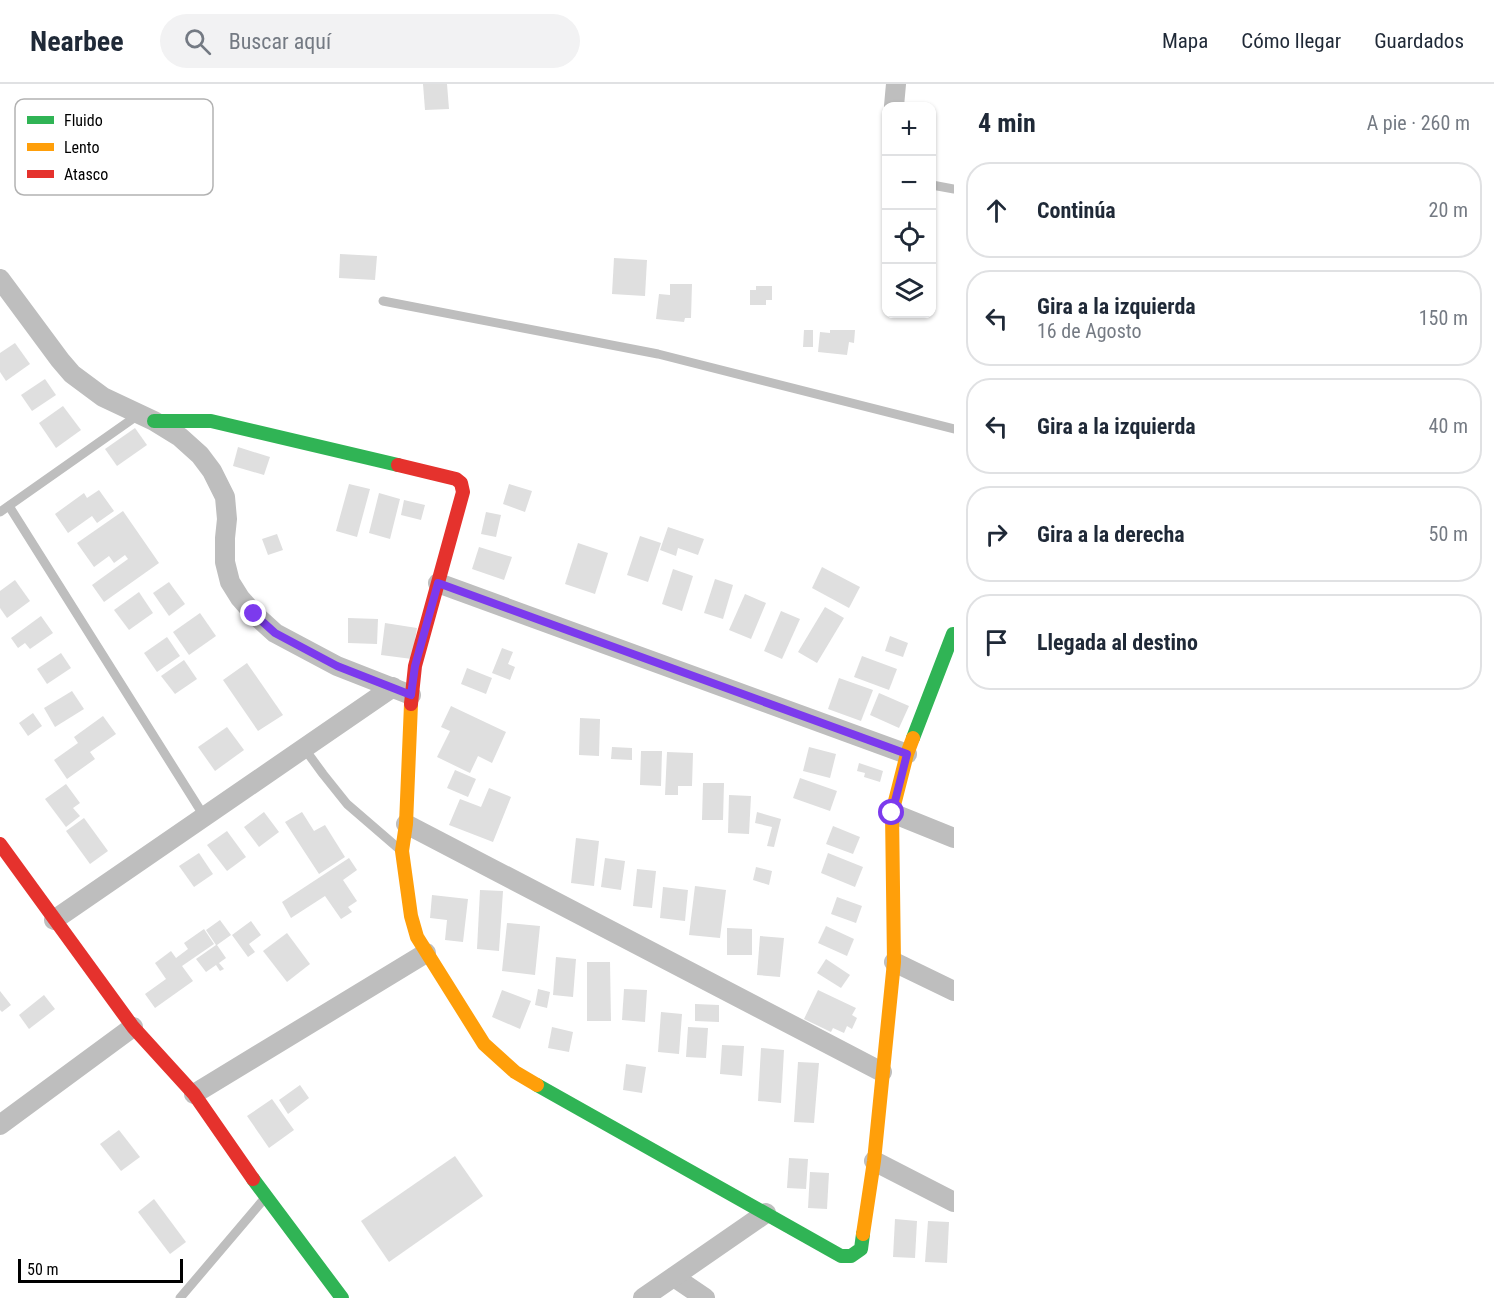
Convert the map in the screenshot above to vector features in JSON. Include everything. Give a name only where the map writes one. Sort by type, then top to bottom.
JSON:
[{"type":"street","points":[[894,102],[896,84]]},
{"type":"street","points":[[0,279],[72,374],[103,397],[180,437],[200,454],[212,471],[225,497],[227,519],[225,562],[230,582],[254,614],[275,633],[337,666],[411,695]]},
{"type":"street","points":[[146,418],[211,421],[456,479],[461,483],[462,492],[415,666],[411,695],[406,824],[402,851],[411,916],[417,937],[475,1032],[484,1044],[515,1072],[841,1256],[851,1256],[861,1250],[874,1161],[894,962],[892,813],[907,754],[953,634]]},
{"type":"street","points":[[438,583],[907,754]]},
{"type":"street","points":[[54,920],[393,687]]},
{"type":"street","points":[[892,813],[954,838]]},
{"type":"street","points":[[406,824],[882,1071]]},
{"type":"street","points":[[0,844],[133,1027],[194,1094],[266,1198],[342,1298]]},
{"type":"street","points":[[194,1094],[426,953]]},
{"type":"street","points":[[894,962],[954,991]]},
{"type":"street","points":[[0,1125],[133,1027]]},
{"type":"street","points":[[874,1161],[954,1202]]},
{"type":"street","points":[[643,1298],[766,1213]]},
{"type":"street","points":[[674,1277],[705,1298]]},
{"type":"lane","points":[[936,186],[954,189]]},
{"type":"lane","points":[[382,301],[658,354],[954,429]]},
{"type":"lane","points":[[0,512],[146,418]]},
{"type":"lane","points":[[9,506],[204,816]]},
{"type":"lane","points":[[304,748],[347,804],[402,851]]},
{"type":"lane","points":[[180,1298],[266,1198]]},
{"type":"building","points":[[423,84],[447,84],[449,109],[425,110]]},
{"type":"building","points":[[340,254],[377,256],[375,280],[339,278]]},
{"type":"building","points":[[614,258],[647,260],[645,296],[612,294]]},
{"type":"building","points":[[670,284],[692,284],[691,318],[685,318],[684,322],[656,319],[659,294],[670,295]]},
{"type":"building","points":[[756,286],[772,286],[772,300],[766,300],[766,305],[750,305],[750,290],[756,290]]},
{"type":"building","points":[[804,330],[813,330],[813,347],[803,347]]},
{"type":"building","points":[[830,330],[855,330],[854,343],[849,342],[847,355],[818,352],[820,332],[830,333]]},
{"type":"building","points":[[15,343],[30,364],[6,381],[0,372],[0,353]]},
{"type":"building","points":[[45,379],[56,395],[32,411],[21,395]]},
{"type":"building","points":[[63,406],[81,430],[56,448],[39,423]]},
{"type":"building","points":[[135,428],[147,445],[117,466],[105,449]]},
{"type":"building","points":[[238,447],[270,457],[264,475],[233,466]]},
{"type":"building","points":[[349,484],[370,489],[357,537],[336,531]]},
{"type":"building","points":[[509,484],[532,491],[525,512],[503,504]]},
{"type":"building","points":[[99,490],[114,511],[97,523],[92,516],[68,533],[55,514],[84,493],[87,498]]},
{"type":"building","points":[[379,493],[400,499],[390,539],[369,533]]},
{"type":"building","points":[[404,500],[425,505],[421,520],[401,515]]},
{"type":"building","points":[[123,511],[159,563],[104,602],[92,585],[128,559],[125,555],[114,563],[109,556],[94,567],[77,543]]},
{"type":"building","points":[[486,512],[501,515],[496,537],[481,534]]},
{"type":"building","points":[[668,527],[704,539],[698,555],[678,548],[676,556],[660,550]]},
{"type":"building","points":[[277,534],[283,550],[268,555],[262,539]]},
{"type":"building","points":[[640,536],[661,543],[648,582],[627,575]]},
{"type":"building","points":[[578,543],[608,553],[595,594],[565,584]]},
{"type":"building","points":[[479,547],[512,557],[504,580],[472,569]]},
{"type":"building","points":[[822,567],[860,587],[849,608],[812,588]]},
{"type":"building","points":[[673,569],[693,576],[682,611],[662,604]]},
{"type":"building","points":[[715,579],[733,585],[723,619],[704,613]]},
{"type":"building","points":[[15,580],[30,601],[7,618],[0,608],[0,591]]},
{"type":"building","points":[[169,582],[185,604],[169,616],[153,593]]},
{"type":"building","points":[[139,592],[153,613],[129,630],[114,610]]},
{"type":"building","points":[[745,594],[766,603],[751,639],[729,630]]},
{"type":"building","points":[[825,607],[844,618],[817,663],[798,652]]},
{"type":"building","points":[[781,611],[800,619],[782,659],[764,651]]},
{"type":"building","points":[[200,613],[216,636],[189,655],[173,632]]},
{"type":"building","points":[[41,616],[53,633],[30,649],[25,643],[18,648],[11,638]]},
{"type":"building","points":[[348,618],[378,619],[377,644],[348,643]]},
{"type":"building","points":[[385,623],[417,628],[412,659],[381,655]]},
{"type":"building","points":[[890,636],[908,643],[903,657],[885,651]]},
{"type":"building","points":[[167,637],[180,656],[157,672],[144,653]]},
{"type":"building","points":[[502,648],[513,652],[508,664],[515,667],[510,680],[492,673]]},
{"type":"building","points":[[61,653],[71,668],[47,684],[37,669]]},
{"type":"building","points":[[862,656],[897,669],[889,690],[854,677]]},
{"type":"building","points":[[184,660],[197,679],[175,694],[161,676]]},
{"type":"building","points":[[247,663],[283,715],[258,731],[223,680]]},
{"type":"building","points":[[467,668],[492,678],[486,694],[461,684]]},
{"type":"building","points":[[839,678],[873,690],[861,721],[828,709]]},
{"type":"building","points":[[72,691],[84,709],[55,727],[44,708]]},
{"type":"building","points":[[879,693],[909,706],[899,728],[870,715]]},
{"type":"building","points":[[451,706],[506,732],[492,763],[478,756],[470,773],[437,757],[450,731],[441,727]]},
{"type":"building","points":[[33,713],[42,726],[28,736],[19,723]]},
{"type":"building","points":[[103,716],[116,734],[90,752],[95,759],[67,779],[54,760],[78,743],[74,737]]},
{"type":"building","points":[[580,718],[600,719],[599,756],[579,755]]},
{"type":"building","points":[[227,727],[244,750],[215,771],[198,747]]},
{"type":"building","points":[[612,747],[632,748],[632,760],[611,759]]},
{"type":"building","points":[[809,747],[836,754],[830,778],[803,771]]},
{"type":"building","points":[[641,751],[662,751],[661,786],[640,785]]},
{"type":"building","points":[[667,752],[693,753],[692,786],[678,786],[678,795],[665,795]]},
{"type":"building","points":[[859,763],[883,771],[880,782],[864,777],[865,773],[857,771]]},
{"type":"building","points":[[455,770],[476,779],[468,797],[447,788]]},
{"type":"building","points":[[800,778],[837,791],[830,811],[793,798]]},
{"type":"building","points":[[703,783],[724,783],[723,820],[702,820]]},
{"type":"building","points":[[66,784],[80,803],[73,808],[80,816],[66,827],[45,799]]},
{"type":"building","points":[[489,788],[511,797],[493,842],[449,825],[460,799],[481,807]]},
{"type":"building","points":[[729,795],[751,796],[749,834],[728,833]]},
{"type":"building","points":[[264,812],[279,832],[259,847],[244,827]]},
{"type":"building","points":[[302,812],[314,831],[325,825],[345,857],[319,874],[285,822]]},
{"type":"building","points":[[757,812],[781,819],[774,847],[767,846],[772,827],[755,823]]},
{"type":"building","points":[[84,818],[108,851],[90,864],[66,831]]},
{"type":"building","points":[[833,826],[860,837],[853,854],[826,844]]},
{"type":"building","points":[[227,831],[246,857],[227,871],[207,845]]},
{"type":"building","points":[[576,838],[599,841],[594,886],[571,883]]},
{"type":"building","points":[[199,853],[213,874],[194,887],[179,866]]},
{"type":"building","points":[[828,853],[863,867],[855,887],[821,873]]},
{"type":"building","points":[[349,858],[357,870],[343,880],[357,901],[348,907],[352,912],[341,919],[325,896],[291,918],[282,902]]},
{"type":"building","points":[[605,858],[625,861],[621,890],[601,887]]},
{"type":"building","points":[[756,867],[772,871],[769,885],[753,880]]},
{"type":"building","points":[[637,869],[656,871],[652,908],[633,906]]},
{"type":"building","points":[[695,886],[726,890],[720,938],[689,935]]},
{"type":"building","points":[[663,887],[688,890],[685,921],[660,918]]},
{"type":"building","points":[[480,890],[503,891],[499,951],[477,949]]},
{"type":"building","points":[[432,895],[468,899],[463,942],[445,940],[447,920],[430,918]]},
{"type":"building","points":[[837,897],[862,906],[856,923],[831,914]]},
{"type":"building","points":[[220,920],[231,935],[217,945],[226,958],[219,963],[224,969],[220,971],[216,965],[206,972],[196,959],[216,945],[206,930]]},
{"type":"building","points":[[251,921],[261,935],[249,944],[255,952],[248,957],[232,935]]},
{"type":"building","points":[[507,923],[540,926],[535,975],[502,971]]},
{"type":"building","points":[[826,926],[854,939],[847,956],[818,943]]},
{"type":"building","points":[[727,928],[752,929],[752,955],[727,955]]},
{"type":"building","points":[[204,929],[214,944],[182,966],[193,981],[155,1008],[145,994],[166,979],[155,963],[171,951],[176,958],[188,949],[184,943]]},
{"type":"building","points":[[287,933],[310,964],[287,982],[263,951]]},
{"type":"building","points":[[760,936],[784,938],[780,977],[757,975]]},
{"type":"building","points":[[556,957],[576,959],[573,997],[553,995]]},
{"type":"building","points":[[826,959],[850,975],[841,988],[817,973]]},
{"type":"building","points":[[587,962],[610,962],[611,1021],[587,1021]]},
{"type":"building","points":[[538,989],[550,992],[547,1008],[535,1005]]},
{"type":"building","points":[[624,989],[647,990],[645,1022],[622,1020]]},
{"type":"building","points":[[502,990],[531,1001],[520,1029],[492,1017]]},
{"type":"building","points":[[818,990],[856,1008],[852,1015],[857,1018],[852,1029],[847,1026],[844,1033],[833,1028],[831,1032],[804,1019]]},
{"type":"building","points":[[0,991],[11,1005],[2,1012],[0,1010]]},
{"type":"building","points":[[44,995],[55,1009],[29,1029],[19,1015]]},
{"type":"building","points":[[695,1004],[719,1005],[719,1022],[695,1021]]},
{"type":"building","points":[[661,1012],[682,1014],[679,1054],[658,1052]]},
{"type":"building","points":[[552,1027],[573,1032],[569,1052],[548,1048]]},
{"type":"building","points":[[688,1027],[708,1028],[706,1058],[686,1057]]},
{"type":"building","points":[[722,1045],[744,1046],[742,1076],[720,1074]]},
{"type":"building","points":[[761,1048],[784,1050],[781,1103],[758,1101]]},
{"type":"building","points":[[798,1062],[819,1063],[814,1123],[794,1122]]},
{"type":"building","points":[[626,1064],[646,1067],[642,1093],[623,1090]]},
{"type":"building","points":[[300,1085],[309,1098],[288,1114],[279,1100]]},
{"type":"building","points":[[272,1099],[294,1130],[269,1148],[247,1116]]},
{"type":"building","points":[[119,1130],[140,1157],[121,1171],[100,1144]]},
{"type":"building","points":[[455,1156],[483,1196],[389,1262],[361,1221]]},
{"type":"building","points":[[789,1158],[808,1159],[806,1189],[787,1188]]},
{"type":"building","points":[[810,1172],[829,1173],[827,1209],[808,1208]]},
{"type":"building","points":[[154,1199],[186,1242],[170,1254],[138,1212]]},
{"type":"building","points":[[895,1219],[917,1221],[915,1258],[893,1257]]},
{"type":"building","points":[[928,1221],[949,1222],[947,1263],[925,1262]]},
{"type":"traffic: fast","points":[[154,421],[211,421],[398,465]]},
{"type":"traffic: fast","points":[[913,738],[953,634]]},
{"type":"traffic: fast","points":[[537,1085],[841,1256],[851,1256],[861,1249],[863,1234]]},
{"type":"traffic: fast","points":[[253,1179],[342,1298]]},
{"type":"traffic: slow","points":[[411,704],[406,824],[402,851],[411,916],[417,937],[484,1044],[515,1072],[537,1085]]},
{"type":"traffic: slow","points":[[863,1234],[874,1161],[894,962],[892,813],[913,738]]},
{"type":"traffic: jam","points":[[398,465],[456,479],[461,483],[463,492],[415,666],[411,704]]},
{"type":"traffic: jam","points":[[0,844],[133,1027],[194,1094],[253,1179]]},
{"type":"route","points":[[254,614],[275,633],[337,666],[411,695],[415,666],[438,583],[907,754],[892,813]]}]
